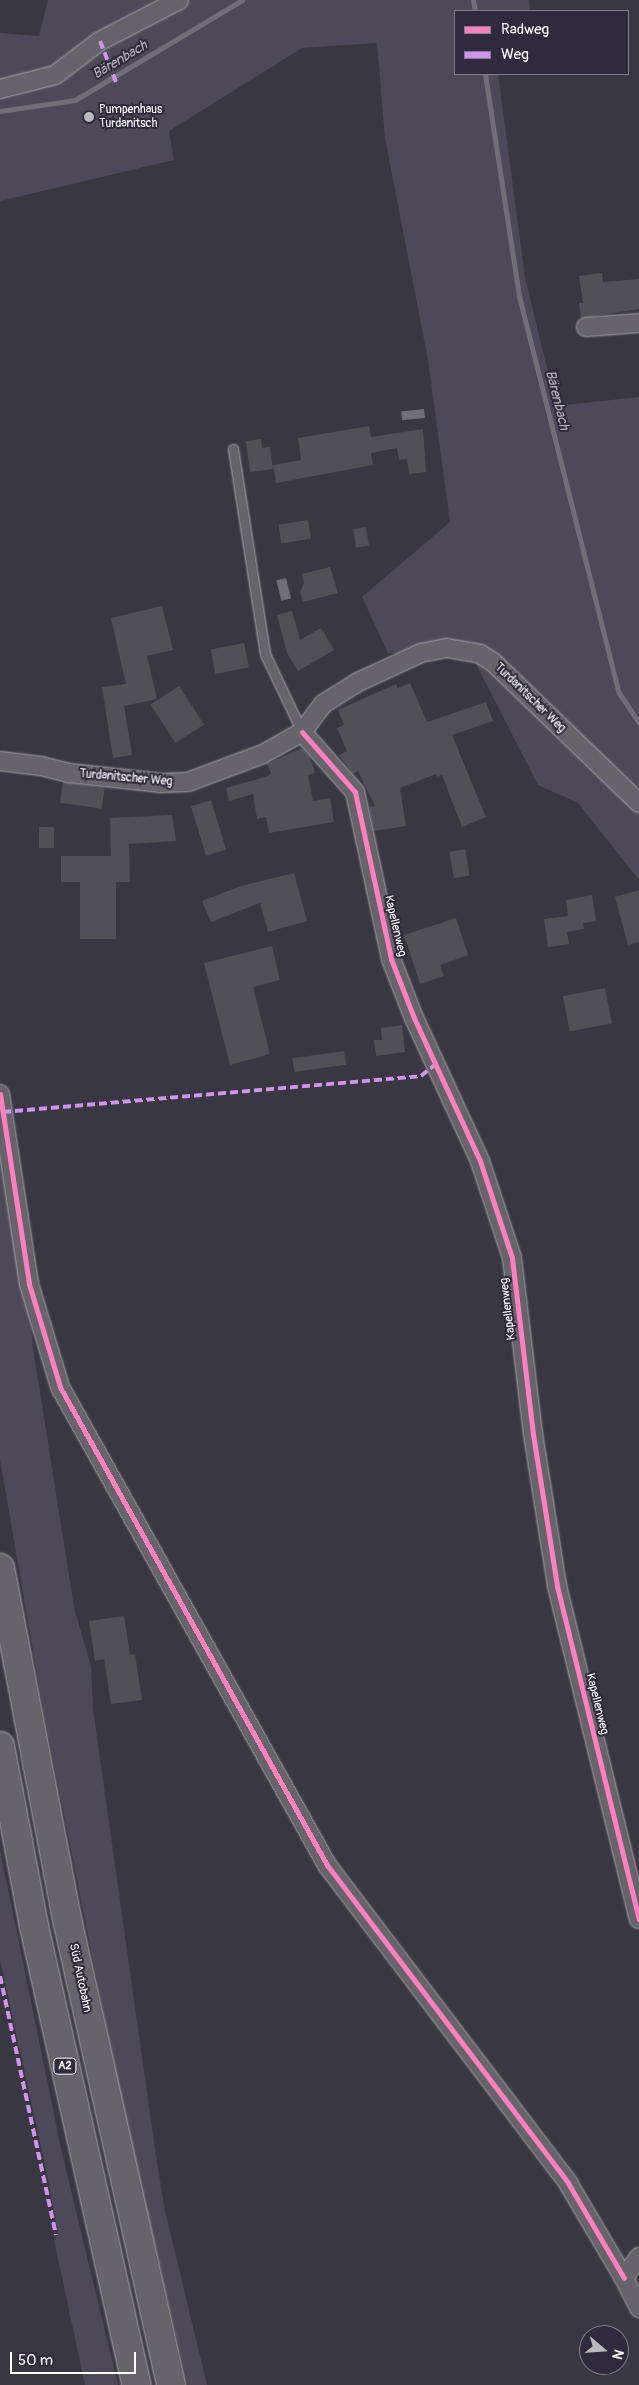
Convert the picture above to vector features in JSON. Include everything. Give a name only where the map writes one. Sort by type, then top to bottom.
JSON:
[{"type":"highway","name":"Süd Autobahn","points":[[0,1568],[67,1920],[171,2385]]},
{"type":"highway","name":"A2","points":[[0,1746],[34,1926],[137,2385]]},
{"type":"street","points":[[0,89],[55,75],[100,41],[179,0]]},
{"type":"street","points":[[586,327],[639,323]]},
{"type":"street","name":"Turdanitscher Weg","points":[[0,761],[106,777],[161,783],[188,782],[263,754],[302,732],[323,704],[356,682],[421,653],[447,648],[480,654],[493,662],[639,803]]},
{"type":"street","name":"Kapellenweg","points":[[302,732],[355,792],[391,959],[414,1018],[480,1161],[512,1258],[533,1434],[557,1586],[639,1919]]},
{"type":"street","points":[[0,1094],[29,1284],[60,1387],[327,1865],[568,2183],[624,2278],[639,2308]]},
{"type":"street","points":[[624,2278],[639,2257]]},
{"type":"lane","points":[[233,449],[264,654],[302,732]]},
{"type":"shaded area","points":[[48,0],[529,0],[530,10],[454,10],[454,75],[498,75],[525,277],[556,406],[639,397],[639,880],[578,803],[538,785],[474,660],[388,653],[362,597],[450,522],[428,360],[385,138],[377,43],[302,48],[169,131],[174,160],[0,201],[0,33],[39,36]]},
{"type":"shaded area","points":[[424,409],[425,418],[402,420],[401,411]]},
{"type":"shaded area","points":[[286,578],[291,598],[281,601],[276,580]]},
{"type":"shaded area","points":[[0,1146],[28,1293],[33,1348],[74,1607],[91,1667],[93,1709],[165,2211],[207,2385],[188,2385],[124,2115],[45,1719],[0,1460]]},
{"type":"shaded area","points":[[0,1850],[62,2153],[118,2385],[85,2385],[54,2240],[58,2234],[46,2169],[0,1960]]},
{"type":"building","points":[[602,273],[603,282],[639,279],[639,309],[581,318],[579,303],[583,303],[579,276]]},
{"type":"building","points":[[369,426],[371,437],[423,429],[426,472],[409,474],[407,459],[399,460],[397,448],[371,453],[373,465],[276,483],[273,465],[301,460],[298,438]]},
{"type":"building","points":[[261,439],[262,448],[270,447],[273,469],[250,472],[246,441]]},
{"type":"building","points":[[308,520],[311,539],[281,543],[278,525]]},
{"type":"building","points":[[366,527],[369,546],[356,548],[353,529]]},
{"type":"building","points":[[330,567],[338,593],[303,602],[300,592],[304,583],[302,574]]},
{"type":"building","points":[[162,606],[173,650],[147,656],[157,699],[124,706],[132,755],[113,758],[102,687],[126,684],[111,618]]},
{"type":"building","points":[[292,611],[300,640],[321,628],[334,650],[298,671],[287,653],[277,615]]},
{"type":"building","points":[[244,643],[249,668],[215,674],[211,649]]},
{"type":"building","points":[[410,683],[427,722],[486,702],[493,721],[452,735],[486,817],[462,827],[442,775],[437,777],[436,774],[400,788],[406,826],[374,831],[369,807],[375,806],[358,771],[353,774],[339,755],[347,751],[337,728],[344,725],[338,710],[396,684],[398,688]]},
{"type":"building","points":[[179,686],[204,725],[176,743],[150,705]]},
{"type":"building","points":[[302,748],[310,757],[315,773],[308,775],[313,801],[330,798],[334,822],[269,833],[266,817],[257,819],[253,794],[229,801],[226,788],[268,776],[271,773],[267,764]]},
{"type":"building","points":[[63,782],[105,788],[102,809],[60,803]]},
{"type":"building","points":[[211,800],[226,850],[206,856],[191,806]]},
{"type":"building","points":[[172,815],[176,841],[129,844],[130,882],[116,882],[116,939],[80,939],[80,882],[61,882],[61,856],[111,856],[110,818]]},
{"type":"building","points":[[39,827],[54,827],[54,848],[39,848]]},
{"type":"building","points":[[465,849],[470,876],[454,878],[449,852]]},
{"type":"building","points":[[294,873],[307,921],[268,932],[260,903],[211,922],[202,901],[241,886]]},
{"type":"building","points":[[639,890],[639,942],[628,945],[615,897]]},
{"type":"building","points":[[592,895],[596,921],[583,923],[584,929],[567,932],[569,944],[548,947],[544,919],[568,916],[566,900]]},
{"type":"building","points":[[456,918],[468,955],[440,965],[444,976],[420,984],[404,935]]},
{"type":"building","points":[[272,946],[280,980],[253,987],[270,1054],[230,1065],[204,963]]},
{"type":"building","points":[[605,988],[612,1023],[570,1032],[563,996]]},
{"type":"building","points":[[402,1025],[405,1052],[376,1056],[374,1040],[382,1040],[381,1028]]},
{"type":"building","points":[[344,1051],[346,1065],[294,1072],[293,1058]]},
{"type":"building","points":[[124,1616],[130,1655],[135,1654],[142,1700],[111,1704],[104,1659],[95,1661],[89,1621]]},
{"type":"waterway","name":"Bärenbach","points":[[0,111],[75,100],[242,0]]},
{"type":"waterway","name":"Bärenbach","points":[[473,0],[475,10]]},
{"type":"waterway","name":"Bärenbach","points":[[485,75],[519,296],[619,693],[639,723]]},
{"type":"marked path","points":[[100,41],[116,82]]},
{"type":"marked path","points":[[3,1112],[421,1076],[436,1064]]},
{"type":"marked path","points":[[0,1976],[56,2235]]},
{"type":"cycle path","points":[[302,732],[355,792],[391,959],[414,1018],[480,1161],[512,1258],[533,1434],[557,1586],[639,1919]]},
{"type":"cycle path","points":[[0,1094],[29,1284],[60,1387],[327,1865],[568,2183],[624,2278]]},
{"type":"place","name":"Pumpenhaus Turdanitsch","points":[[89,117]]}]
